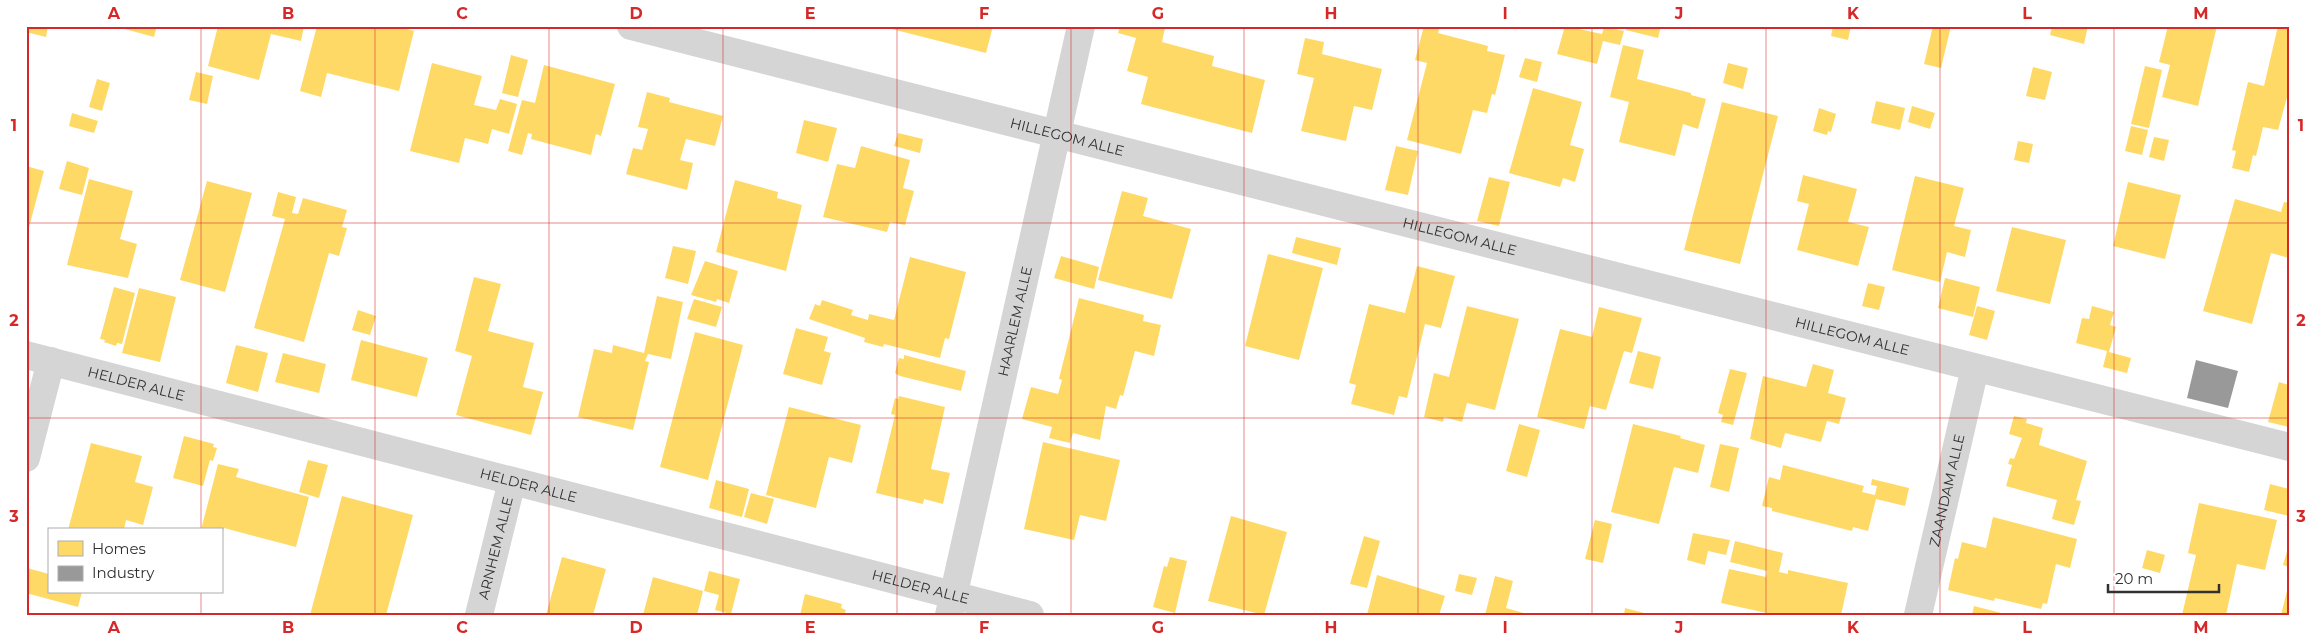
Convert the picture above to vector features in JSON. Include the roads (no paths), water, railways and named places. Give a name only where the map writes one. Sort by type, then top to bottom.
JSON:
[{"type":"street","name":"HILLEGOM ALLE","points":[[631,26],[2289,447]]},
{"type":"street","name":"HAARLEM ALLE","points":[[952,605],[1081,26]]},
{"type":"street","name":"HELDER ALLE","points":[[39,358],[512,481],[952,605],[1030,615]]},
{"type":"street","points":[[26,458],[39,358]]},
{"type":"street","name":"ZAANDAM ALLE","points":[[1918,615],[1975,368]]},
{"type":"street","name":"ARNHEM ALLE","points":[[479,615],[512,481]]}]
